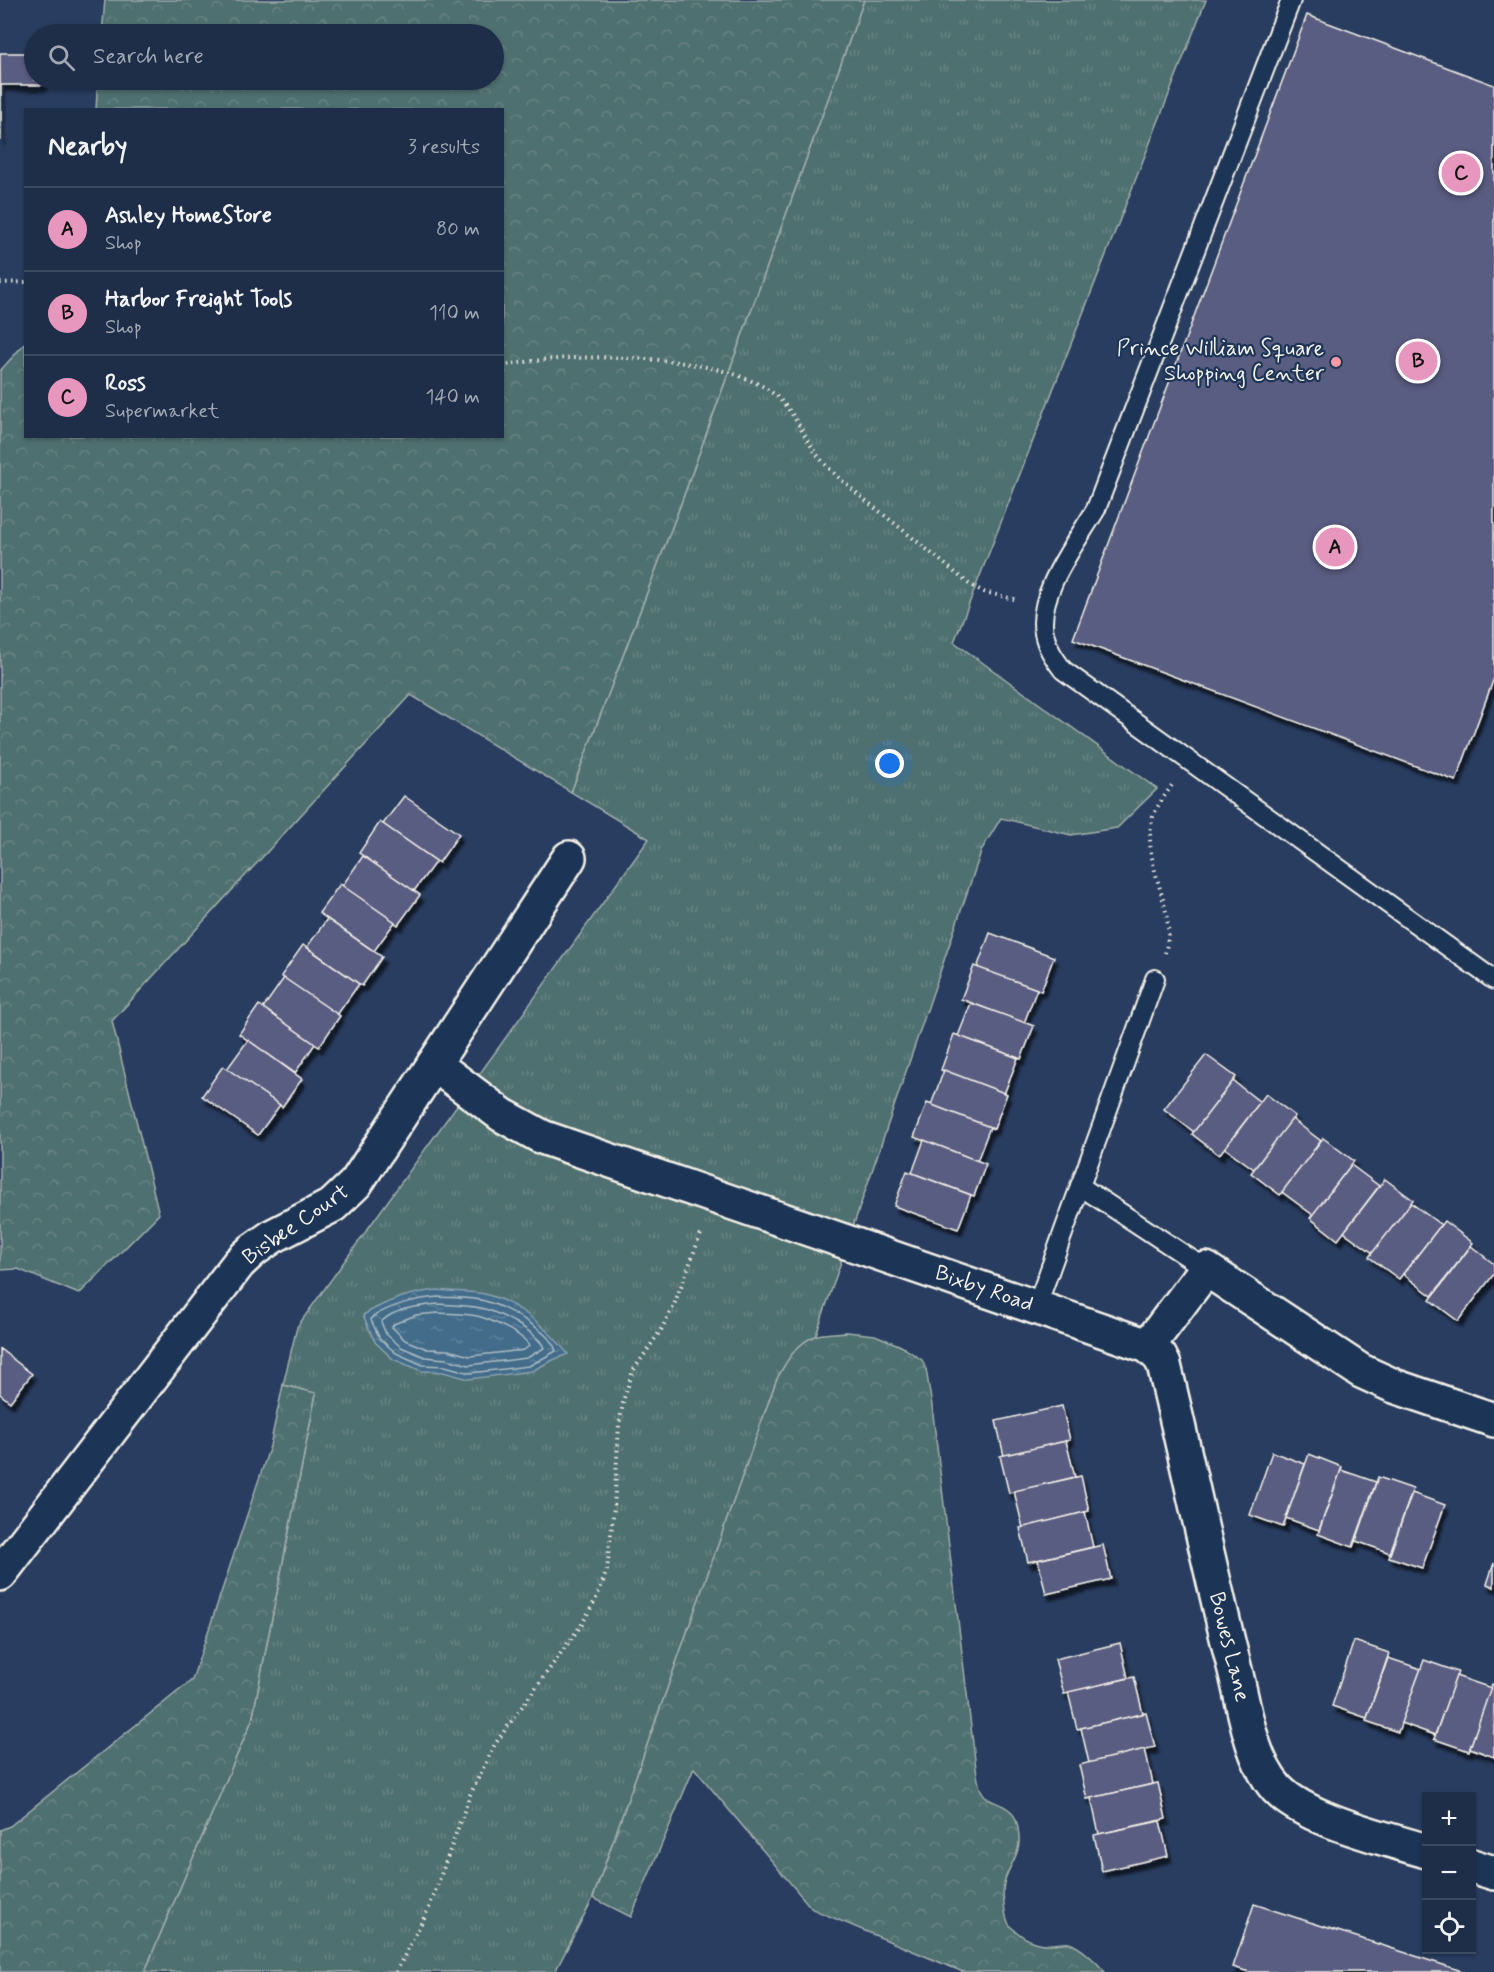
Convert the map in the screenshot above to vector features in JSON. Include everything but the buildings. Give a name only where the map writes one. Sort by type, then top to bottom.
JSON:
[{"type":"street","name":"Bisbee Court","points":[[0,1574],[239,1263],[273,1236],[333,1205],[356,1183],[569,858]]},
{"type":"street","name":"Bixby Road","points":[[434,1064],[502,1115],[543,1137],[1148,1346]]},
{"type":"street","points":[[1148,1346],[1206,1269],[1361,1371],[1394,1386],[1494,1420]]},
{"type":"street","name":"Bowes Lane","points":[[1148,1346],[1160,1357],[1164,1365],[1216,1595],[1254,1744],[1265,1771],[1278,1790],[1289,1800],[1316,1815],[1422,1850]]},
{"type":"street","points":[[1476,1867],[1494,1873]]},
{"type":"lane","points":[[1291,0],[1096,509],[1053,582],[1045,605],[1044,631],[1051,654],[1063,670],[1494,980]]},
{"type":"lane","points":[[1036,1308],[1155,979]]},
{"type":"lane","points":[[1080,1186],[1206,1269]]},
{"type":"path","points":[[0,283],[24,282]]},
{"type":"path","points":[[504,366],[524,361],[557,359],[668,361],[713,369],[764,388],[788,407],[825,464],[969,584],[999,597],[1045,605]]},
{"type":"path","points":[[1155,979],[1165,955],[1168,927],[1152,852],[1153,818],[1159,804],[1189,760]]},
{"type":"path","points":[[396,1972],[429,1908],[470,1795],[495,1744],[582,1624],[597,1597],[607,1570],[619,1425],[624,1398],[633,1371],[661,1330],[674,1305],[714,1196]]},
{"type":"green space","points":[[105,0],[864,0],[680,506],[571,792],[411,695],[112,1021],[159,1214],[79,1294],[18,1269],[0,1270],[0,371],[24,344],[24,438],[504,438],[504,108],[96,108],[97,90],[504,90],[504,24],[103,24]]},
{"type":"green space","points":[[864,0],[1206,0],[954,642],[1157,789],[1117,828],[1071,835],[1001,818],[982,849],[816,1335],[793,1355],[776,1381],[593,1898],[555,1972],[145,1972],[252,1720],[316,1394],[283,1385],[297,1327],[649,839],[571,792],[680,506]]},
{"type":"green space","points":[[847,1332],[875,1335],[901,1346],[922,1360],[926,1369],[978,1779],[985,1796],[1003,1805],[1013,1814],[1019,1836],[1018,1849],[1003,1887],[1004,1906],[1009,1923],[1020,1934],[1034,1942],[1074,1945],[1105,1972],[963,1972],[812,1909],[694,1768],[631,1917],[593,1898],[776,1381],[788,1360],[804,1342],[818,1335]]},
{"type":"green space","points":[[283,1385],[316,1393],[252,1720],[145,1972],[0,1972],[0,1830],[10,1826],[192,1680],[270,1446]]},
{"type":"water","points":[[438,1290],[473,1292],[497,1298],[521,1310],[551,1335],[568,1354],[532,1371],[469,1379],[443,1372],[422,1371],[393,1359],[375,1342],[363,1315],[399,1298]]},
{"type":"place","name":"Ross","points":[[1461,173]]},
{"type":"place","name":"Harbor Freight Tools","points":[[1418,361]]},
{"type":"place","name":"Prince William Square Shopping Center","points":[[1336,362]]},
{"type":"place","name":"Ashley HomeStore","points":[[1335,547]]}]
